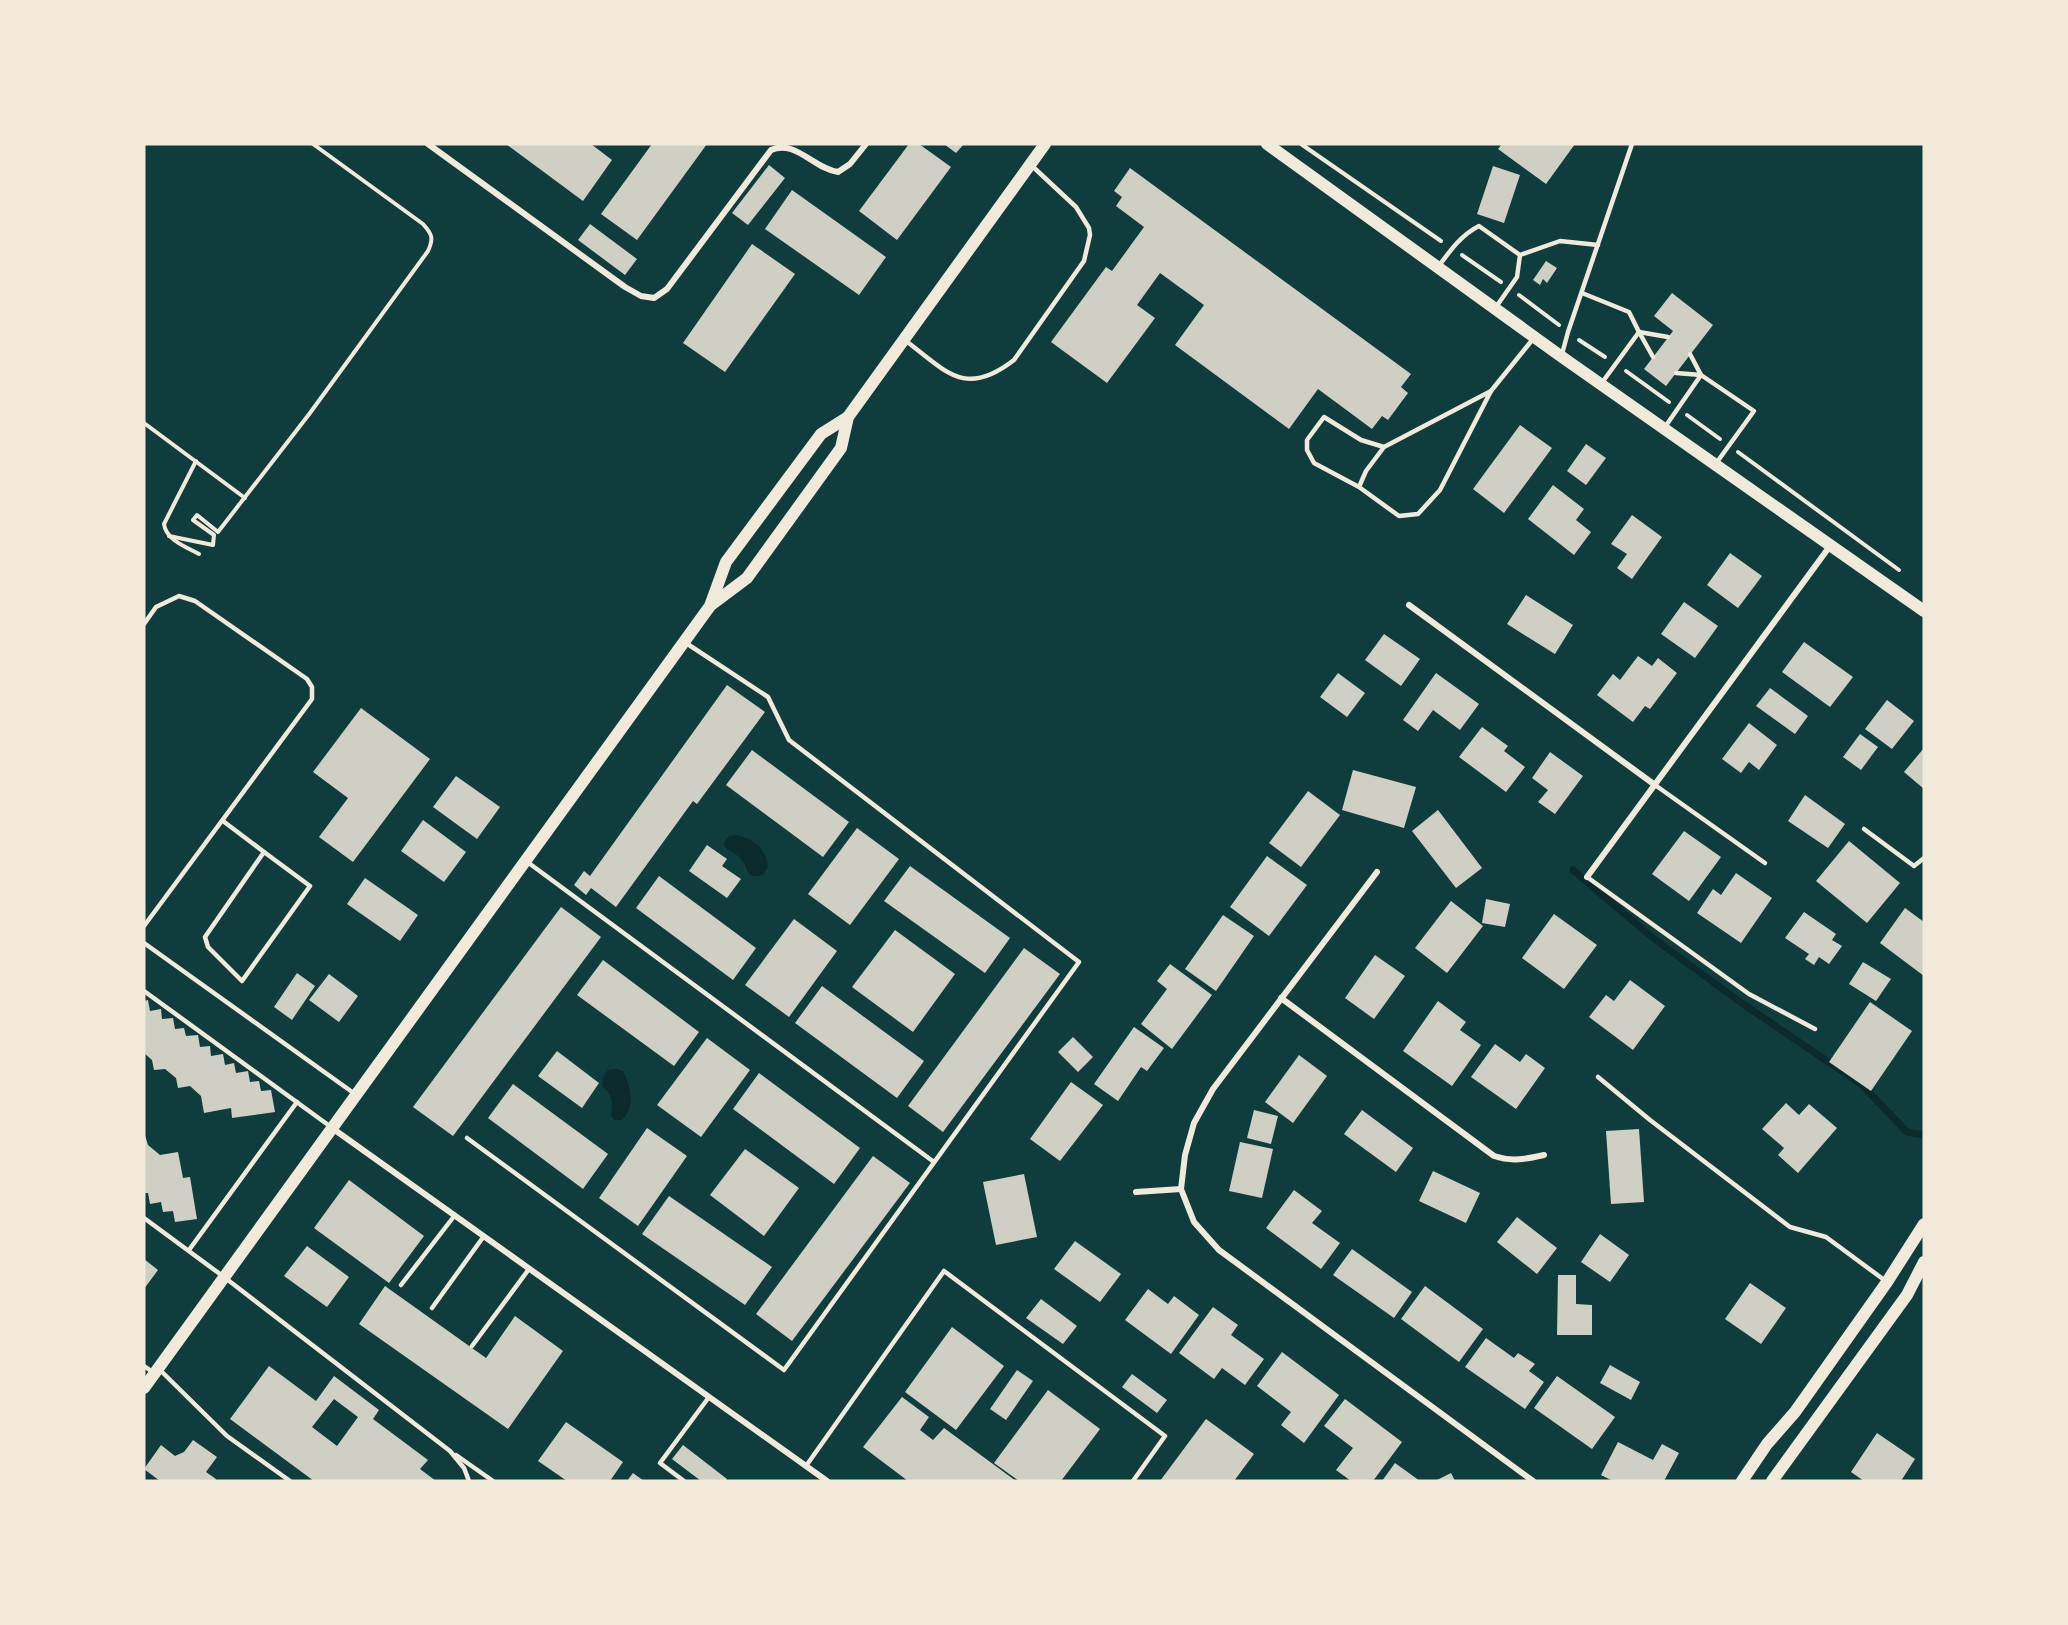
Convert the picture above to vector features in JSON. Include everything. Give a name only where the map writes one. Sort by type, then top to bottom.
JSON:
[{"type":"main road","points":[[144,1388],[152,1369],[224,1276],[710,606],[726,562],[821,434],[848,417],[1045,144]]},
{"type":"main road","points":[[1267,144],[1562,357],[1924,611]]},
{"type":"main road","points":[[710,606],[747,578],[841,448],[848,417]]},
{"type":"main road","points":[[1742,1481],[1767,1444],[1795,1412],[1887,1282],[1924,1224]]},
{"type":"main road","points":[[1772,1481],[1907,1295],[1924,1262]]},
{"type":"street","points":[[428,144],[624,288],[641,296],[654,298],[667,289],[771,150],[779,146],[790,148],[826,171],[838,172],[850,164],[866,144]]},
{"type":"street","points":[[1587,877],[1830,546]]},
{"type":"street","points":[[1410,605],[1655,785]]},
{"type":"street","points":[[1377,872],[1213,1089],[1194,1123],[1185,1155],[1181,1189],[1194,1222],[1219,1250],[1533,1481]]},
{"type":"street","points":[[1281,998],[1494,1156],[1521,1161],[1544,1155]]},
{"type":"street","points":[[332,1127],[827,1481]]},
{"type":"street","points":[[1136,1192],[1181,1189]]},
{"type":"lane","points":[[1562,357],[1568,332],[1632,144]]},
{"type":"lane","points":[[904,339],[953,376],[966,379],[982,378],[998,372],[1014,360],[1084,261],[1090,235],[1089,228],[1076,207],[1030,165]]},
{"type":"lane","points":[[1438,267],[1452,248],[1468,232],[1479,226],[1520,255]]},
{"type":"lane","points":[[1520,255],[1560,241],[1598,245]]},
{"type":"lane","points":[[1495,308],[1517,277],[1520,255]]},
{"type":"lane","points":[[1582,292],[1629,312],[1653,357]]},
{"type":"lane","points":[[1639,332],[1668,337]]},
{"type":"lane","points":[[1601,384],[1639,332]]},
{"type":"lane","points":[[1384,447],[1361,440],[1324,417],[1307,440],[1307,450],[1314,463],[1359,487],[1399,516],[1418,514],[1440,490],[1491,391],[1534,337]]},
{"type":"lane","points":[[1690,354],[1701,375],[1754,411],[1715,465]]},
{"type":"lane","points":[[1676,373],[1701,375]]},
{"type":"lane","points":[[1664,428],[1701,375]]},
{"type":"lane","points":[[1359,487],[1366,471],[1384,447],[1491,391]]},
{"type":"lane","points":[[144,624],[156,607],[179,596],[195,601],[299,673],[312,687],[312,699],[144,926]]},
{"type":"lane","points":[[466,1138],[784,1370],[1079,962],[789,740],[768,697],[684,642]]},
{"type":"lane","points":[[1655,785],[1765,863]]},
{"type":"lane","points":[[223,821],[310,886],[242,981],[208,947],[206,937],[264,852]]},
{"type":"lane","points":[[1864,829],[1914,866],[1924,858]]},
{"type":"lane","points":[[525,860],[934,1162]]},
{"type":"lane","points":[[1587,877],[1749,994],[1815,1029]]},
{"type":"lane","points":[[144,943],[355,1095]]},
{"type":"lane","points":[[144,991],[332,1127]]},
{"type":"lane","points":[[1598,1077],[1650,1120],[1790,1227],[1826,1237],[1887,1282]]},
{"type":"lane","points":[[189,1251],[297,1102]]},
{"type":"lane","points":[[401,1285],[455,1215]]},
{"type":"lane","points":[[144,1218],[494,1481]]},
{"type":"lane","points":[[432,1308],[484,1236]]},
{"type":"lane","points":[[472,1346],[530,1269]]},
{"type":"lane","points":[[806,1466],[944,1271],[1165,1436],[1133,1481]]},
{"type":"lane","points":[[152,1369],[226,1436],[290,1481]]},
{"type":"lane","points":[[684,1481],[660,1463],[709,1397]]},
{"type":"lane","points":[[450,1450],[464,1468],[469,1481]]},
{"type":"path","points":[[169,536],[213,544],[214,536],[193,520],[197,515],[218,532],[310,413],[433,241],[432,234],[423,224],[313,144]]},
{"type":"path","points":[[1301,144],[1543,313]]},
{"type":"path","points":[[1585,344],[1678,408],[1905,574]]},
{"type":"path","points":[[144,423],[245,498]]},
{"type":"path","points":[[196,461],[164,524],[169,536],[199,554]]},
{"type":"water","points":[[738,835],[759,846],[762,850],[768,867],[763,875],[750,874],[740,858],[724,846],[729,836]]},
{"type":"water","points":[[608,1070],[623,1071],[631,1096],[629,1109],[622,1120],[615,1120],[611,1116],[611,1099],[602,1086],[603,1077]]},
{"type":"building","points":[[506,144],[591,144],[612,160],[583,201]]},
{"type":"building","points":[[652,144],[707,144],[637,240],[601,214]]},
{"type":"building","points":[[909,144],[919,144],[951,167],[897,240],[859,211]]},
{"type":"building","points":[[944,144],[964,144],[956,153]]},
{"type":"building","points":[[1502,144],[1575,144],[1546,184],[1498,149]]},
{"type":"building","points":[[769,165],[785,178],[748,225],[732,213]]},
{"type":"building","points":[[1493,166],[1520,175],[1504,223],[1477,214]]},
{"type":"building","points":[[1130,168],[1411,374],[1401,387],[1408,393],[1388,420],[1382,416],[1372,429],[1318,389],[1289,429],[1175,345],[1204,305],[1160,273],[1137,305],[1155,318],[1107,383],[1051,342],[1106,267],[1112,271],[1144,227],[1116,206],[1122,197],[1114,191]]},
{"type":"building","points":[[792,190],[886,257],[859,295],[765,229]]},
{"type":"building","points":[[590,224],[637,259],[625,275],[578,240]]},
{"type":"building","points":[[752,244],[795,274],[725,372],[683,343]]},
{"type":"building","points":[[1546,261],[1557,268],[1547,283],[1543,279],[1540,285],[1533,280]]},
{"type":"building","points":[[1672,293],[1713,325],[1666,386],[1644,369],[1673,331],[1654,316]]},
{"type":"building","points":[[1520,425],[1552,448],[1504,513],[1473,489]]},
{"type":"building","points":[[1586,444],[1606,458],[1586,485],[1567,471]]},
{"type":"building","points":[[1553,485],[1584,509],[1576,520],[1591,532],[1574,555],[1528,519]]},
{"type":"building","points":[[1632,515],[1662,537],[1632,579],[1617,568],[1627,554],[1611,544]]},
{"type":"building","points":[[1730,553],[1762,576],[1738,608],[1707,585]]},
{"type":"building","points":[[1526,595],[1573,625],[1555,654],[1507,624]]},
{"type":"building","points":[[1684,602],[1718,626],[1695,658],[1661,634]]},
{"type":"building","points":[[1384,634],[1420,659],[1401,686],[1365,660]]},
{"type":"building","points":[[1804,642],[1853,677],[1830,707],[1782,672]]},
{"type":"building","points":[[1638,656],[1652,666],[1658,658],[1677,673],[1650,709],[1645,706],[1633,722],[1597,695],[1613,674],[1620,680]]},
{"type":"building","points":[[1338,673],[1365,693],[1347,717],[1320,697]]},
{"type":"building","points":[[1436,673],[1479,704],[1460,730],[1433,710],[1418,731],[1403,720]]},
{"type":"building","points":[[727,685],[765,712],[697,804],[693,801],[616,907],[591,888],[586,895],[574,885],[584,871],[590,876]]},
{"type":"building","points":[[1770,688],[1808,716],[1795,734],[1756,706]]},
{"type":"building","points":[[1887,700],[1914,721],[1892,749],[1865,729]]},
{"type":"building","points":[[361,708],[430,759],[353,862],[319,837],[348,798],[313,772]]},
{"type":"building","points":[[1749,723],[1777,745],[1759,770],[1749,762],[1741,773],[1722,759]]},
{"type":"building","points":[[1482,727],[1508,746],[1504,751],[1525,767],[1506,792],[1459,757]]},
{"type":"building","points":[[1860,734],[1878,747],[1861,770],[1843,757]]},
{"type":"building","points":[[1924,748],[1924,789],[1904,772]]},
{"type":"building","points":[[752,750],[849,822],[823,857],[726,785]]},
{"type":"building","points":[[1550,752],[1583,776],[1555,814],[1538,802],[1548,790],[1532,778]]},
{"type":"building","points":[[1353,770],[1416,787],[1404,828],[1342,810]]},
{"type":"building","points":[[456,776],[500,807],[477,839],[433,807]]},
{"type":"building","points":[[1308,791],[1340,815],[1301,867],[1269,843]]},
{"type":"building","points":[[1805,795],[1845,824],[1828,848],[1788,821]]},
{"type":"building","points":[[1438,810],[1482,868],[1456,888],[1412,831]]},
{"type":"building","points":[[423,820],[466,852],[444,882],[401,851]]},
{"type":"building","points":[[857,828],[899,859],[850,925],[808,894]]},
{"type":"building","points":[[1684,831],[1721,857],[1689,901],[1652,874]]},
{"type":"building","points":[[1849,841],[1900,883],[1867,923],[1816,881]]},
{"type":"building","points":[[707,845],[727,859],[722,866],[741,879],[727,898],[689,871]]},
{"type":"building","points":[[1267,856],[1307,885],[1269,936],[1230,907]]},
{"type":"building","points":[[910,866],[1010,938],[985,973],[884,901]]},
{"type":"building","points":[[1736,873],[1772,898],[1741,943],[1697,913],[1713,889],[1721,895]]},
{"type":"building","points":[[659,876],[756,948],[733,980],[636,908]]},
{"type":"building","points":[[365,878],[418,915],[400,941],[347,904]]},
{"type":"building","points":[[1486,899],[1510,904],[1505,927],[1482,923]]},
{"type":"building","points":[[1451,901],[1483,926],[1447,973],[1415,948]]},
{"type":"building","points":[[561,907],[601,937],[453,1136],[413,1107]]},
{"type":"building","points":[[1905,908],[1924,922],[1924,976],[1880,943]]},
{"type":"building","points":[[1804,912],[1836,934],[1832,940],[1842,946],[1829,964],[1819,957],[1814,965],[1805,959],[1809,954],[1785,938]]},
{"type":"building","points":[[1554,914],[1597,945],[1564,989],[1522,958]]},
{"type":"building","points":[[1223,915],[1254,936],[1216,991],[1185,969]]},
{"type":"building","points":[[794,919],[837,951],[789,1017],[745,985]]},
{"type":"building","points":[[895,930],[955,974],[913,1032],[852,987]]},
{"type":"building","points":[[1024,948],[1060,974],[943,1132],[908,1106]]},
{"type":"building","points":[[1375,955],[1405,976],[1374,1019],[1345,998]]},
{"type":"building","points":[[603,960],[699,1032],[674,1066],[577,995]]},
{"type":"building","points":[[1863,962],[1891,979],[1876,1001],[1849,984]]},
{"type":"building","points":[[1170,964],[1212,995],[1172,1049],[1141,1024],[1167,989],[1157,981]]},
{"type":"building","points":[[297,973],[315,986],[292,1020],[274,1007]]},
{"type":"building","points":[[329,974],[358,996],[339,1022],[309,1000]]},
{"type":"building","points":[[1630,980],[1665,1006],[1633,1050],[1589,1017],[1606,995],[1614,1001]]},
{"type":"building","points":[[822,986],[924,1061],[897,1098],[795,1023]]},
{"type":"building","points":[[148,1000],[150,1011],[161,1009],[162,1019],[173,1018],[175,1029],[184,1028],[186,1036],[198,1035],[200,1047],[210,1046],[211,1056],[223,1054],[225,1065],[234,1063],[236,1073],[248,1071],[250,1082],[259,1081],[261,1091],[271,1090],[275,1112],[232,1118],[231,1108],[204,1113],[201,1096],[190,1086],[178,1088],[176,1078],[165,1069],[154,1070],[152,1060],[144,1053],[144,1001]]},
{"type":"building","points":[[1438,1001],[1466,1022],[1460,1030],[1481,1045],[1452,1086],[1403,1051]]},
{"type":"building","points":[[1870,1002],[1912,1031],[1871,1091],[1829,1062]]},
{"type":"building","points":[[1134,1027],[1164,1048],[1147,1071],[1141,1067],[1118,1101],[1094,1084]]},
{"type":"building","points":[[1073,1037],[1093,1057],[1078,1072],[1058,1052]]},
{"type":"building","points":[[707,1038],[750,1070],[701,1137],[657,1105]]},
{"type":"building","points":[[1495,1044],[1520,1062],[1526,1054],[1545,1068],[1516,1109],[1471,1077]]},
{"type":"building","points":[[557,1051],[599,1083],[582,1108],[538,1076]]},
{"type":"building","points":[[1299,1055],[1327,1076],[1293,1123],[1265,1102]]},
{"type":"building","points":[[759,1073],[860,1148],[834,1184],[733,1109]]},
{"type":"building","points":[[1071,1082],[1103,1105],[1060,1161],[1030,1139]]},
{"type":"building","points":[[513,1084],[608,1154],[583,1189],[488,1118]]},
{"type":"building","points":[[1786,1103],[1799,1115],[1809,1104],[1837,1128],[1798,1173],[1778,1155],[1784,1148],[1762,1129]]},
{"type":"building","points":[[1254,1110],[1278,1116],[1271,1144],[1247,1138]]},
{"type":"building","points":[[1362,1110],[1413,1148],[1396,1172],[1344,1134]]},
{"type":"building","points":[[647,1128],[687,1156],[638,1226],[599,1198]]},
{"type":"building","points":[[1639,1129],[1644,1202],[1611,1204],[1606,1131]]},
{"type":"building","points":[[144,1132],[148,1145],[160,1155],[178,1152],[183,1178],[190,1177],[197,1219],[175,1222],[173,1211],[163,1212],[161,1202],[150,1204],[148,1193],[144,1193]]},
{"type":"building","points":[[1240,1142],[1273,1149],[1262,1198],[1229,1191]]},
{"type":"building","points":[[745,1149],[799,1188],[764,1236],[710,1195]]},
{"type":"building","points":[[873,1156],[910,1183],[792,1341],[756,1314]]},
{"type":"building","points":[[1433,1171],[1480,1193],[1466,1223],[1419,1201]]},
{"type":"building","points":[[1024,1174],[1037,1237],[996,1245],[983,1182]]},
{"type":"building","points":[[349,1180],[424,1236],[389,1283],[314,1228]]},
{"type":"building","points":[[1294,1190],[1322,1211],[1312,1223],[1340,1243],[1321,1269],[1266,1228]]},
{"type":"building","points":[[669,1196],[772,1267],[745,1305],[642,1234]]},
{"type":"building","points":[[1517,1217],[1557,1248],[1537,1274],[1497,1242]]},
{"type":"building","points":[[1600,1234],[1629,1255],[1610,1282],[1581,1262]]},
{"type":"building","points":[[1075,1241],[1121,1274],[1100,1302],[1054,1269]]},
{"type":"building","points":[[307,1246],[349,1277],[327,1307],[284,1276]]},
{"type":"building","points":[[1352,1249],[1412,1292],[1394,1318],[1333,1275]]},
{"type":"building","points":[[144,1259],[158,1270],[144,1289]]},
{"type":"building","points":[[1558,1275],[1576,1275],[1576,1304],[1592,1305],[1592,1335],[1557,1335]]},
{"type":"building","points":[[1750,1283],[1786,1308],[1761,1344],[1725,1319]]},
{"type":"building","points":[[385,1286],[486,1358],[515,1316],[563,1351],[508,1429],[359,1324]]},
{"type":"building","points":[[1425,1286],[1483,1329],[1459,1362],[1401,1319]]},
{"type":"building","points":[[1148,1289],[1168,1304],[1174,1296],[1199,1315],[1171,1354],[1125,1320]]},
{"type":"building","points":[[1041,1299],[1077,1326],[1063,1344],[1026,1318]]},
{"type":"building","points":[[1213,1307],[1238,1325],[1231,1335],[1264,1359],[1245,1385],[1222,1368],[1214,1379],[1179,1353]]},
{"type":"building","points":[[952,1327],[1004,1366],[956,1430],[905,1392]]},
{"type":"building","points":[[1486,1338],[1514,1358],[1518,1353],[1535,1364],[1529,1371],[1544,1382],[1525,1409],[1465,1367]]},
{"type":"building","points":[[1282,1352],[1339,1395],[1304,1443],[1281,1425],[1291,1412],[1257,1386]]},
{"type":"building","points":[[1610,1365],[1640,1382],[1631,1400],[1600,1383]]},
{"type":"building","points":[[269,1366],[316,1401],[334,1376],[379,1410],[373,1419],[428,1460],[420,1469],[436,1481],[314,1481],[230,1419]],"holes":[[[334,1399],[358,1417],[337,1446],[312,1427]]]},
{"type":"building","points":[[1017,1370],[1033,1381],[1006,1420],[990,1409]]},
{"type":"building","points":[[1132,1374],[1167,1400],[1157,1413],[1122,1387]]},
{"type":"building","points":[[1557,1376],[1615,1417],[1592,1449],[1534,1408]]},
{"type":"building","points":[[1048,1390],[1100,1429],[1061,1481],[1019,1481],[994,1463]]},
{"type":"building","points":[[902,1397],[929,1417],[920,1430],[933,1440],[944,1428],[1016,1481],[908,1481],[863,1447]]},
{"type":"building","points":[[1345,1399],[1402,1442],[1373,1481],[1351,1481],[1336,1470],[1353,1448],[1324,1426]]},
{"type":"building","points":[[1206,1419],[1254,1454],[1234,1481],[1160,1481]]},
{"type":"building","points":[[566,1422],[623,1462],[610,1481],[567,1481],[538,1461]]},
{"type":"building","points":[[1877,1433],[1915,1459],[1901,1481],[1864,1481],[1851,1472]]},
{"type":"building","points":[[193,1440],[217,1457],[206,1472],[216,1479],[215,1481],[160,1481],[144,1469],[161,1445],[175,1456],[184,1452]]},
{"type":"building","points":[[1618,1442],[1653,1460],[1662,1444],[1679,1453],[1664,1481],[1613,1481],[1601,1475]]},
{"type":"building","points":[[683,1445],[727,1479],[726,1481],[701,1481],[672,1459]]},
{"type":"building","points":[[1395,1463],[1420,1481],[1382,1481]]},
{"type":"building","points":[[633,1473],[644,1481],[627,1481]]},
{"type":"building","points":[[1451,1473],[1455,1481],[1435,1481]]},
{"type":"waterway","points":[[1573,870],[1653,938],[1743,1004],[1861,1084],[1907,1132],[1924,1135]]}]
